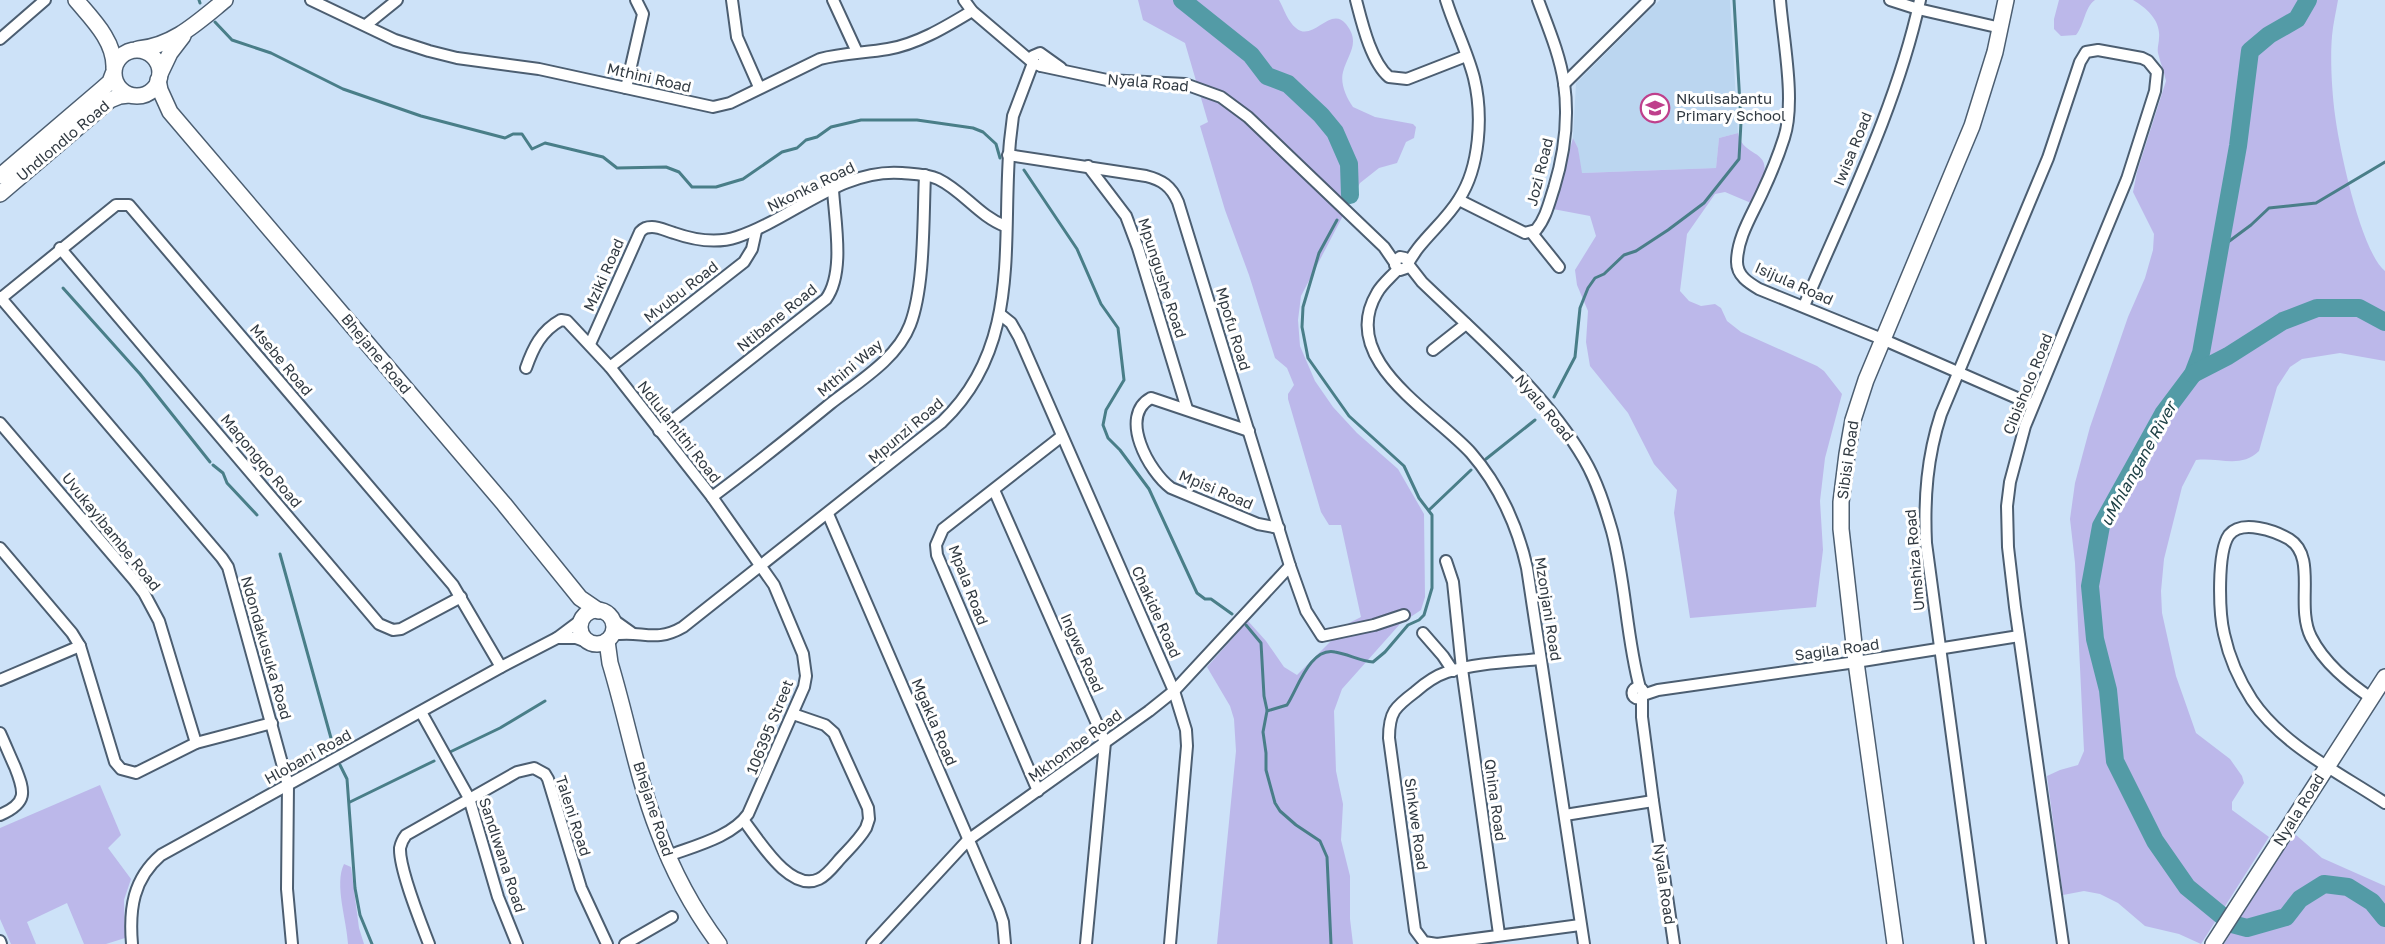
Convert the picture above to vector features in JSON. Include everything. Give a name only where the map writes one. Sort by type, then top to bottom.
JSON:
[{"type":"street","points":[[0,39],[45,0]]},
{"type":"street","points":[[76,0],[100,28],[114,58],[113,71],[116,85],[134,95],[149,92],[170,53],[189,29]]},
{"type":"street","points":[[113,71],[120,57],[134,50],[158,45],[189,29],[225,0]]},
{"type":"street","name":"Mthini Road","points":[[311,0],[395,40],[429,51],[457,58],[539,69],[713,107],[730,103],[820,59],[900,46],[950,24],[972,11]]},
{"type":"street","points":[[366,25],[397,0]]},
{"type":"street","points":[[626,88],[643,14],[636,0]]},
{"type":"street","points":[[732,0],[737,37],[759,87]]},
{"type":"street","points":[[833,0],[857,52]]},
{"type":"street","name":"Nyala Road","points":[[964,0],[972,11],[1013,45],[1037,61],[1107,80],[1185,84],[1221,97],[1248,117],[1466,324],[1541,400],[1563,426],[1585,460],[1597,486],[1612,531],[1640,692],[1674,944]]},
{"type":"street","points":[[1356,0],[1368,42],[1380,67],[1389,77],[1407,79],[1466,56]]},
{"type":"street","points":[[1446,0],[1474,79],[1478,117],[1473,162],[1459,200],[1520,231],[1531,232],[1559,267]]},
{"type":"street","name":"Jozi Road","points":[[1531,232],[1541,224],[1558,176],[1565,125],[1564,84],[1538,0]]},
{"type":"street","points":[[1564,84],[1649,0]]},
{"type":"street","name":"Isijula Road","points":[[1780,0],[1788,90],[1788,122],[1780,149],[1740,242],[1737,267],[1745,280],[2033,405]]},
{"type":"street","points":[[1890,0],[1919,5],[2001,28]]},
{"type":"street","name":"Sibisi Road","points":[[1895,944],[1856,662],[1842,540],[1843,480],[1853,420],[1866,380],[1972,126],[2001,28],[2006,0]]},
{"type":"street","name":"Iwisa Road","points":[[1804,306],[1881,123],[1919,5]]},
{"type":"street","points":[[100,28],[134,50],[149,53],[154,57],[159,77]]},
{"type":"street","name":"Cibisholo Road","points":[[2063,944],[2019,636],[2008,547],[2007,506],[2017,453],[2033,405],[2085,285],[2127,178],[2158,77],[2154,66],[2142,58],[2098,50],[2086,52],[2083,55]]},
{"type":"street","name":"Umshiza Road","points":[[1980,944],[1926,543],[1926,483],[1935,435],[2048,158],[2083,55]]},
{"type":"street","name":"Mpunzi Road","points":[[600,641],[632,633],[659,637],[672,634],[683,627],[828,514],[958,407],[982,371],[1001,315],[1008,155],[1013,116],[1037,61]]},
{"type":"street","name":"Undlondlo Road","points":[[0,176],[110,82],[113,71]]},
{"type":"street","name":"Bhejane Road","points":[[159,77],[160,90],[170,112]]},
{"type":"street","name":"Undlondlo Road","points":[[0,194],[110,100],[120,96],[134,95]]},
{"type":"street","name":"Bhejane Road","points":[[134,95],[156,102],[170,112],[498,497],[580,598],[605,615]]},
{"type":"street","name":"Mpofu Road","points":[[1008,155],[1158,179],[1175,194],[1306,611],[1322,636],[1374,625],[1404,615]]},
{"type":"street","name":"Mpungushe Road","points":[[1088,166],[1126,216],[1187,409]]},
{"type":"street","name":"Nkonka Road","points":[[654,227],[694,239],[714,241],[734,238],[756,231],[850,181],[890,172],[925,175],[940,180],[987,217],[1005,226]]},
{"type":"street","name":"Mthini Way","points":[[712,497],[885,361],[902,340],[912,322],[917,300],[925,175]]},
{"type":"street","name":"Ntibane Road","points":[[658,431],[826,299],[835,283],[837,267],[833,190]]},
{"type":"street","name":"Mzonjani Road","points":[[1459,200],[1380,288],[1373,301],[1369,323],[1372,352],[1382,368],[1401,389],[1471,454],[1496,489],[1524,551],[1584,944]]},
{"type":"street","name":"Msebe Road","points":[[0,298],[116,205],[125,204],[133,208],[461,597],[501,666]]},
{"type":"street","name":"Mziki Road","points":[[590,344],[640,232],[646,227],[654,227]]},
{"type":"street","name":"Mvubu Road","points":[[610,367],[744,262],[752,249],[756,231]]},
{"type":"street","name":"Maqongqo Road","points":[[60,248],[379,624],[393,630],[401,629],[461,597]]},
{"type":"street","name":"Ndondakusuka Road","points":[[0,298],[222,558],[232,577],[288,785],[287,889],[292,944]]},
{"type":"street","name":"Chakide Road","points":[[1001,315],[1014,328],[1174,691],[1186,730],[1187,746],[1170,944]]},
{"type":"street","name":"Ndlulamithi Road","points":[[526,368],[536,342],[555,323],[561,320],[567,321],[610,367],[712,497],[761,566]]},
{"type":"street","points":[[1433,350],[1466,324]]},
{"type":"street","name":"Mpisi Road","points":[[1249,431],[1151,398],[1144,402],[1136,417],[1135,428],[1138,438],[1162,481],[1185,495],[1258,524],[1279,528]]},
{"type":"street","name":"Uvukayibambe Road","points":[[0,423],[144,593],[159,621],[196,743]]},
{"type":"street","name":"Mpala Road","points":[[1038,791],[936,551],[937,540],[943,529],[1062,436]]},
{"type":"street","name":"Ingwe Road","points":[[994,490],[1105,742],[1086,944]]},
{"type":"street","name":"Mgakla Road","points":[[828,514],[999,910],[1003,922],[1005,944]]},
{"type":"street","points":[[2371,698],[2341,675],[2311,636],[2304,616],[2304,558],[2297,546],[2281,535],[2251,527],[2234,530],[2229,535],[2224,551],[2220,596],[2224,636],[2235,670],[2248,694],[2264,716],[2295,744],[2385,803]]},
{"type":"street","points":[[0,548],[72,633],[80,646],[115,762],[121,769],[136,773],[196,743],[272,723]]},
{"type":"street","name":"Qhina Road","points":[[1446,561],[1453,582],[1457,670],[1499,934]]},
{"type":"street","name":"106395 Street","points":[[744,821],[754,804],[804,687],[806,668],[803,654],[780,596],[761,566]]},
{"type":"street","name":"Mkhombe Road","points":[[872,944],[968,840],[1174,691],[1290,566]]},
{"type":"street","name":"Bhejane Road","points":[[580,598],[583,618]]},
{"type":"street","points":[[591,612],[605,615],[614,627],[600,641],[580,632],[583,618],[591,612]]},
{"type":"street","name":"Mpunzi Road","points":[[605,615],[632,633]]},
{"type":"street","name":"Hlobani Road","points":[[132,944],[130,919],[133,897],[145,870],[161,855],[422,712],[501,666],[557,638],[583,618]]},
{"type":"street","points":[[1423,633],[1457,670]]},
{"type":"street","name":"Sagila Road","points":[[1640,692],[1939,650],[2019,636]]},
{"type":"street","points":[[557,638],[600,641]]},
{"type":"street","name":"Bhejane Road","points":[[600,641],[610,663],[648,801],[668,856],[695,910],[719,944]]},
{"type":"street","points":[[0,680],[80,646]]},
{"type":"street","name":"Sinkwe Road","points":[[1540,659],[1457,670],[1436,677],[1394,709],[1389,726],[1415,930],[1420,939],[1428,944],[1580,925]]},
{"type":"street","name":"Nyala Road","points":[[2213,944],[2385,677]]},
{"type":"street","name":"Sandlwana Road","points":[[422,712],[469,798],[498,897],[517,944]]},
{"type":"street","points":[[668,856],[722,834],[744,821],[784,870],[798,880],[808,882],[819,879],[829,871],[866,828],[869,819],[868,808],[837,737],[825,725],[793,714]]},
{"type":"street","points":[[0,733],[24,788],[20,802],[15,808],[0,815]]},
{"type":"street","name":"Taleni Road","points":[[469,798],[528,768],[545,774],[581,888],[607,944]]},
{"type":"street","points":[[429,944],[404,870],[401,854],[402,840],[406,835],[469,798]]},
{"type":"street","points":[[1565,814],[1653,801]]},
{"type":"street","points":[[625,944],[672,917]]},
{"type":"shaded area","points":[[1138,0],[1279,0],[1291,22],[1302,31],[1309,31],[1328,21],[1340,19],[1346,24],[1353,37],[1342,81],[1353,107],[1375,117],[1413,124],[1416,127],[1414,138],[1406,142],[1397,163],[1379,168],[1360,183],[1301,296],[1298,320],[1300,346],[1315,381],[1333,407],[1357,433],[1398,469],[1424,514],[1425,597],[1421,610],[1400,624],[1342,689],[1334,711],[1336,771],[1343,804],[1341,840],[1350,876],[1350,919],[1353,944],[1217,944],[1236,751],[1234,719],[1230,706],[1207,667],[1248,621],[1266,641],[1284,667],[1297,675],[1349,623],[1361,617],[1341,525],[1329,525],[1321,512],[1288,399],[1288,394],[1294,385],[1287,368],[1275,358],[1249,275],[1225,210],[1200,126],[1208,122],[1185,43],[1143,20]]},
{"type":"shaded area","name":"Nkulisabantu Primary School","points":[[1660,0],[1730,0],[1738,133],[1719,138],[1716,168],[1581,173],[1578,148],[1573,138],[1576,83]]},
{"type":"shaded area","points":[[2059,0],[2095,0],[2091,3],[2076,35],[2061,36],[2054,29]]},
{"type":"shaded area","points":[[2133,0],[2338,0],[2332,32],[2331,55],[2337,130],[2352,198],[2360,222],[2376,260],[2385,271],[2385,361],[2340,353],[2302,359],[2290,367],[2277,387],[2259,451],[2245,460],[2196,460],[2182,487],[2164,559],[2161,591],[2162,613],[2176,676],[2196,733],[2230,759],[2242,776],[2244,783],[2232,802],[2232,810],[2269,837],[2201,944],[2179,934],[2145,926],[2118,903],[2100,894],[2084,891],[2063,895],[2047,776],[2078,765],[2084,751],[2075,563],[2070,519],[2075,483],[2090,427],[2128,317],[2145,278],[2153,250],[2154,234],[2133,192],[2137,172],[2166,81],[2158,53],[2158,26],[2148,11]]},
{"type":"shaded area","points":[[1738,133],[1744,146],[1763,160],[1762,181],[1751,203],[1725,192],[1715,194],[1687,234],[1680,291],[1689,301],[1701,306],[1715,304],[1721,308],[1727,321],[1741,332],[1817,366],[1824,371],[1842,394],[1825,458],[1820,501],[1823,550],[1816,607],[1690,618],[1674,513],[1677,490],[1654,464],[1628,413],[1590,366],[1586,342],[1588,311],[1577,285],[1575,270],[1596,236],[1590,216],[1553,209],[1573,138],[1578,148],[1582,173],[1716,168],[1719,138]]},
{"type":"shaded area","points":[[100,785],[121,835],[108,848],[131,879],[124,900],[125,938],[106,944],[84,944],[67,903],[27,922],[36,944],[11,944],[0,919],[0,828]]},
{"type":"shaded area","points":[[2296,835],[2322,858],[2385,886],[2385,944],[2224,944],[2285,847]]},
{"type":"shaded area","points":[[344,864],[351,867],[359,928],[364,944],[348,944],[340,882]]},
{"type":"waterway","points":[[1182,0],[1251,55],[1267,76],[1288,84],[1321,115],[1335,132],[1349,164],[1350,195]]},
{"type":"waterway","points":[[1554,397],[1575,357],[1580,308],[1595,278],[1604,274],[1624,255],[1636,251],[1704,203],[1739,159],[1741,122],[1734,0]]},
{"type":"waterway","name":"uMhlangane River","points":[[2308,0],[2297,19],[2269,35],[2250,51],[2238,146],[2201,353],[2193,374],[2163,414],[2101,526],[2090,586],[2095,639],[2108,690],[2115,761],[2155,841],[2187,887],[2232,924],[2247,928],[2286,917],[2300,899],[2324,884],[2348,887],[2372,902],[2385,918]]},
{"type":"waterway","points":[[215,22],[232,40],[271,53],[343,89],[421,116],[505,138],[513,134],[522,134],[532,149],[545,143],[603,157],[617,168],[666,167],[679,172],[692,187],[716,187],[743,179],[782,152],[797,148],[806,140],[817,137],[831,127],[861,120],[917,120],[973,128],[983,132],[996,144],[1000,158]]},
{"type":"waterway","points":[[2220,248],[2269,208],[2316,203],[2385,162]]},
{"type":"waterway","points":[[1024,170],[1077,249],[1101,304],[1118,328],[1124,380],[1106,410],[1103,425],[1108,438],[1120,450],[1149,489],[1197,593],[1205,599],[1211,599],[1232,614]]},
{"type":"waterway","points":[[1331,944],[1327,857],[1320,841],[1296,825],[1280,811],[1275,803],[1266,770],[1263,732],[1267,711],[1287,705],[1306,670],[1318,656],[1326,652],[1340,653],[1373,662],[1385,652],[1408,625],[1424,615],[1432,588],[1432,515],[1419,498],[1404,466],[1349,416],[1308,358],[1302,327],[1303,307],[1319,253],[1337,220]]},
{"type":"waterway","points":[[63,288],[140,374],[210,462]]},
{"type":"waterway","points":[[2193,374],[2228,356],[2283,321],[2317,308],[2359,308],[2385,322]]},
{"type":"waterway","points":[[1486,459],[1535,420]]},
{"type":"waterway","points":[[213,465],[223,473],[227,483],[257,515]]},
{"type":"waterway","points":[[1429,510],[1471,470]]},
{"type":"waterway","points":[[280,554],[334,749]]},
{"type":"waterway","points":[[1246,625],[1261,643],[1267,710]]},
{"type":"waterway","points":[[450,752],[500,728],[545,701]]},
{"type":"waterway","points":[[350,802],[434,761]]},
{"type":"waterway","points":[[340,765],[347,779],[355,888],[360,915],[372,944]]},
{"type":"place","name":"Nkulisabantu Primary School","points":[[1655,108]]}]
